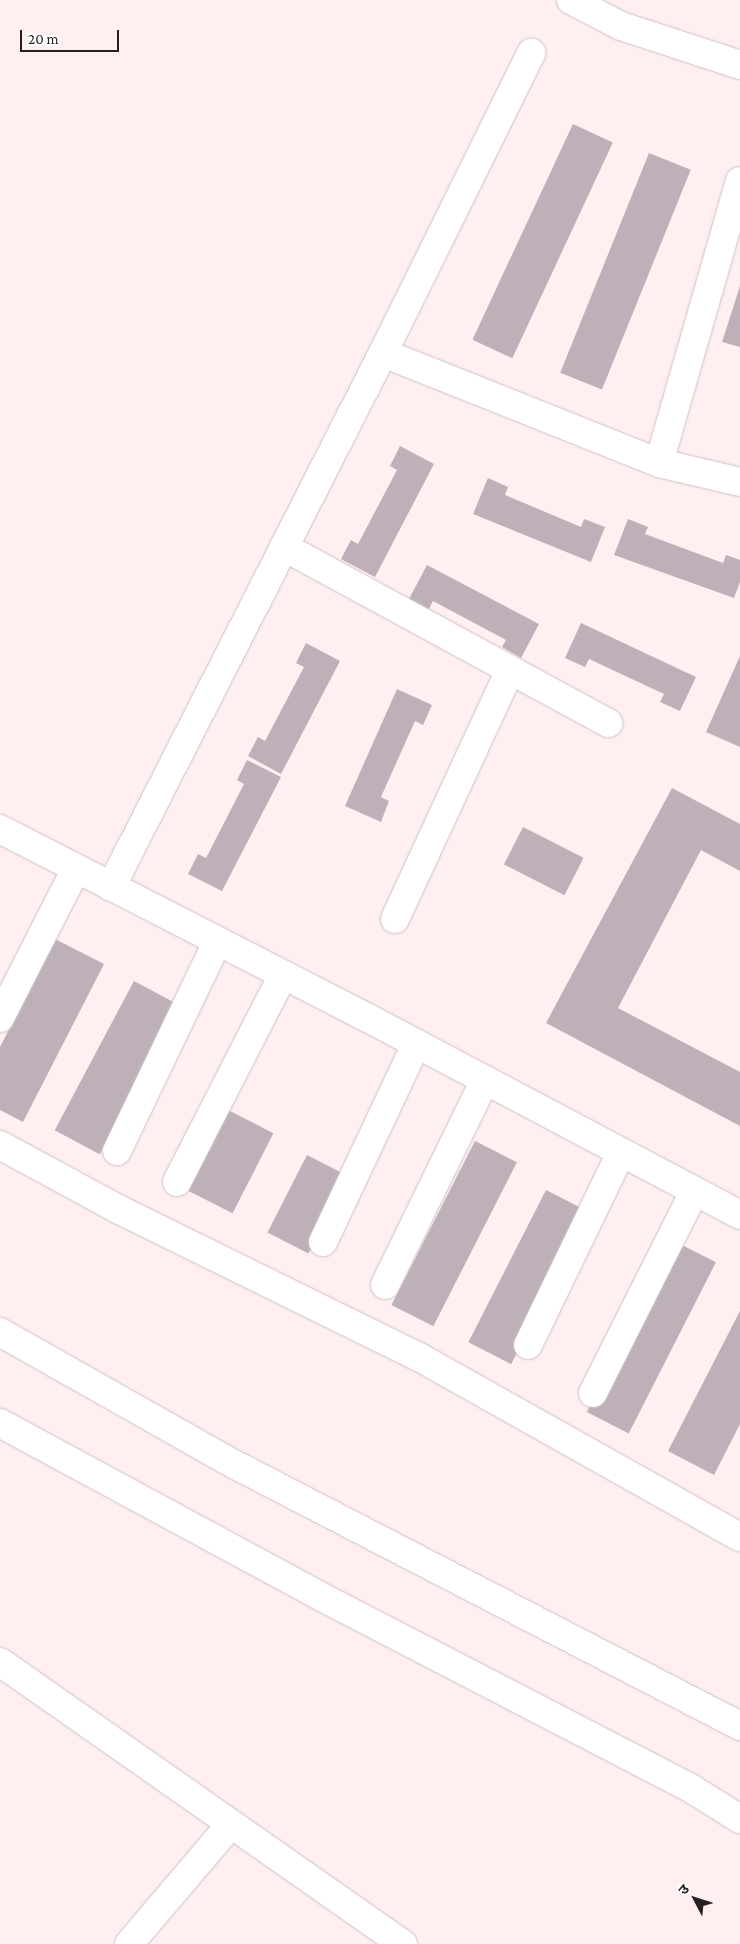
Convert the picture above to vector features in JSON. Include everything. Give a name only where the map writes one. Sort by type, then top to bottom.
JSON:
[{"type":"street","points":[[571,0],[621,26],[740,65]]},
{"type":"street","points":[[111,887],[382,353],[531,53]]},
{"type":"street","points":[[659,463],[740,181]]},
{"type":"street","points":[[382,353],[659,463],[740,482]]},
{"type":"street","points":[[284,547],[608,723]]},
{"type":"street","points":[[396,919],[510,670]]},
{"type":"street","points":[[0,829],[416,1044],[740,1215]]},
{"type":"street","points":[[0,1018],[76,869]]},
{"type":"street","points":[[117,1151],[216,942]]},
{"type":"street","points":[[177,1182],[283,975]]},
{"type":"street","points":[[323,1242],[416,1044]]},
{"type":"street","points":[[385,1285],[485,1080]]},
{"type":"street","points":[[0,1145],[118,1209],[419,1357],[740,1537]]},
{"type":"street","points":[[528,1345],[621,1153]]},
{"type":"street","points":[[594,1392],[694,1192]]},
{"type":"street","points":[[0,1332],[226,1460],[740,1726]]},
{"type":"street","points":[[0,1423],[320,1596],[692,1789],[740,1819]]},
{"type":"street","points":[[0,1662],[403,1944]]},
{"type":"street","points":[[132,1943],[231,1824]]},
{"type":"building","points":[[573,124],[613,143],[512,358],[472,340]]},
{"type":"building","points":[[649,153],[691,170],[602,390],[560,373]]},
{"type":"building","points":[[740,286],[740,347],[722,342]]},
{"type":"building","points":[[400,446],[434,464],[375,577],[341,559],[351,540],[358,544],[397,470],[390,466]]},
{"type":"building","points":[[488,478],[508,487],[505,495],[581,527],[584,519],[605,527],[591,562],[473,514]]},
{"type":"building","points":[[628,519],[648,527],[645,534],[723,563],[726,555],[740,560],[740,582],[734,598],[614,555]]},
{"type":"building","points":[[427,565],[539,624],[521,658],[502,647],[506,640],[433,601],[429,609],[409,599]]},
{"type":"building","points":[[581,623],[696,677],[680,711],[660,702],[664,694],[589,659],[585,667],[565,658]]},
{"type":"building","points":[[306,643],[340,661],[281,774],[248,756],[258,737],[265,741],[304,667],[296,663]]},
{"type":"building","points":[[740,656],[740,747],[706,732]]},
{"type":"building","points":[[397,689],[432,705],[423,725],[415,721],[381,797],[389,801],[381,822],[345,806]]},
{"type":"building","points":[[247,760],[281,777],[222,891],[188,874],[198,854],[206,858],[244,784],[237,780]]},
{"type":"building","points":[[672,788],[740,824],[740,871],[701,850],[618,1008],[740,1072],[740,1126],[546,1023]]},
{"type":"building","points":[[523,827],[584,858],[565,895],[504,864]]},
{"type":"building","points":[[55,939],[104,964],[23,1122],[0,1110],[0,1047]]},
{"type":"building","points":[[134,981],[179,1005],[100,1154],[55,1130]]},
{"type":"building","points":[[228,1110],[273,1133],[233,1213],[187,1190]]},
{"type":"building","points":[[475,1141],[517,1162],[433,1326],[391,1305]]},
{"type":"building","points":[[307,1155],[348,1176],[308,1253],[268,1233]]},
{"type":"building","points":[[546,1190],[589,1212],[511,1364],[468,1342]]},
{"type":"building","points":[[674,1241],[716,1262],[629,1433],[587,1412]]},
{"type":"building","points":[[740,1311],[740,1424],[714,1475],[668,1451]]}]
